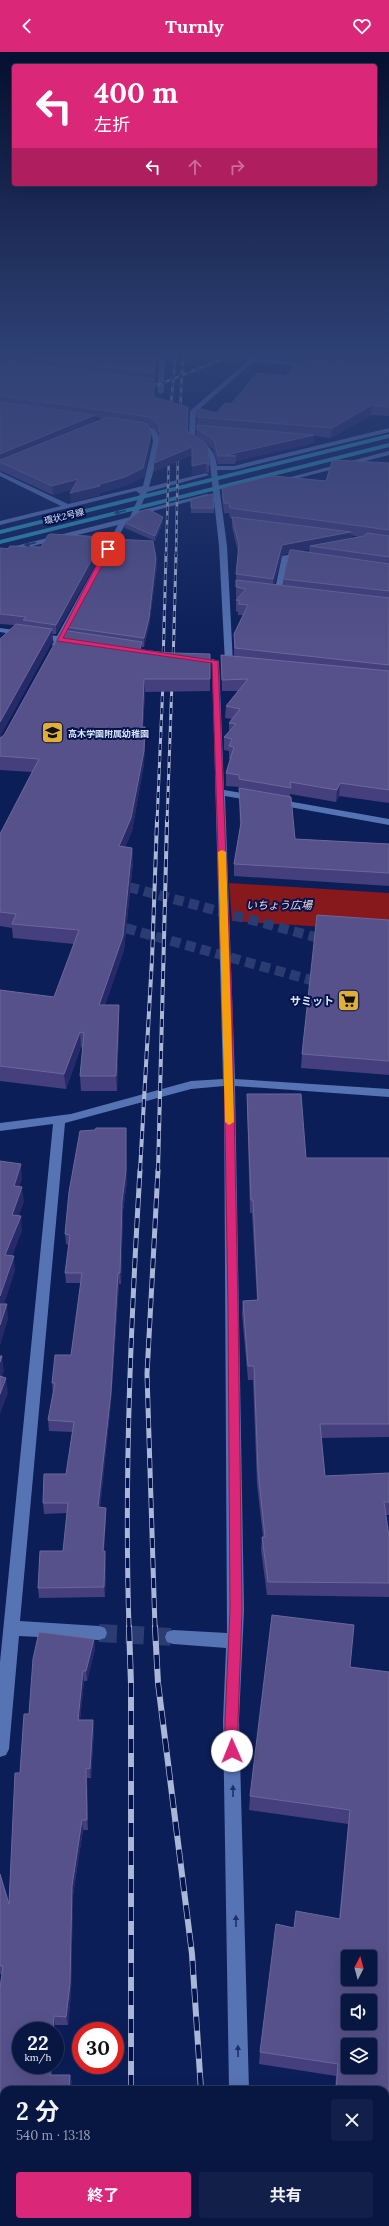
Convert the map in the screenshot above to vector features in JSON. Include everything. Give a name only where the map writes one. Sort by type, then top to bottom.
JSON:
[{"type":"main road","name":"環状2号線","points":[[0,532],[319,453]]},
{"type":"main road","name":"環状2号線","points":[[0,542],[356,453]]},
{"type":"street","points":[[0,552],[133,518],[146,487],[153,453]]},
{"type":"street","points":[[211,453],[229,586],[233,663],[212,661],[220,792],[229,1082],[233,1314],[234,1641],[231,1720],[239,2086]]},
{"type":"street","points":[[214,468],[234,468],[294,453]]},
{"type":"street","points":[[269,483],[387,453]]},
{"type":"street","points":[[0,474],[67,506]]},
{"type":"street","points":[[115,498],[206,475]]},
{"type":"street","points":[[0,523],[146,487]]},
{"type":"street","points":[[138,513],[235,489]]},
{"type":"street","points":[[217,496],[225,494]]},
{"type":"street","points":[[220,521],[228,522]]},
{"type":"street","points":[[52,653],[122,522]]},
{"type":"street","points":[[285,558],[315,552]]},
{"type":"street","points":[[285,558],[307,561]]},
{"type":"street","points":[[277,592],[285,558]]},
{"type":"street","points":[[0,630],[83,643]]},
{"type":"street","points":[[114,647],[176,656]]},
{"type":"street","points":[[220,792],[389,822]]},
{"type":"street","points":[[0,1127],[59,1120],[114,1107],[191,1085],[229,1082],[389,1093]]},
{"type":"street","points":[[0,1749],[59,1120]]},
{"type":"street","points":[[12,1628],[99,1633]]},
{"type":"street","points":[[173,1637],[234,1641]]},
{"type":"green space","name":"いちょう広場","points":[[229,883],[389,893],[389,931],[232,921]]},
{"type":"building","points":[[16,453],[146,453],[143,468],[125,477],[97,485],[100,486],[70,493],[78,479],[52,486],[0,462],[0,460]]},
{"type":"building","points":[[156,453],[177,453],[154,463]]},
{"type":"building","points":[[192,453],[208,453],[209,465],[206,463],[192,466]]},
{"type":"building","points":[[217,453],[233,453],[226,455],[236,456],[218,456]]},
{"type":"building","points":[[332,461],[389,463],[389,530],[230,508],[229,503],[224,503],[222,488],[275,475],[274,476],[326,481]]},
{"type":"building","points":[[213,494],[214,508],[191,508],[191,499]]},
{"type":"building","points":[[148,509],[163,517],[155,536],[125,523],[139,512]]},
{"type":"building","points":[[232,517],[351,532],[282,545],[273,579],[236,574],[239,545]]},
{"type":"building","points":[[367,533],[389,536],[389,557],[310,546],[364,536]]},
{"type":"building","points":[[48,535],[104,537],[56,625],[23,620],[26,617],[0,614],[0,548],[8,549],[10,546],[41,547]]},
{"type":"building","points":[[114,539],[153,541],[156,558],[149,618],[144,638],[66,627]]},
{"type":"building","points":[[290,550],[389,564],[389,591],[283,579]]},
{"type":"building","points":[[236,580],[389,598],[389,665],[235,648],[234,634],[248,605],[238,604],[240,601],[236,600],[246,589],[236,587]]},
{"type":"building","points":[[16,624],[52,629],[0,722],[0,639]]},
{"type":"building","points":[[62,630],[142,642],[139,652],[210,654],[210,679],[144,679],[142,727],[145,727],[144,751],[131,818],[119,846],[132,848],[123,936],[99,1005],[119,1005],[116,1076],[80,1076],[84,1033],[80,1032],[64,1074],[0,1066],[0,990],[54,997],[79,930],[12,924],[16,914],[0,912],[0,834],[39,759],[0,756],[0,738],[4,735]]},
{"type":"building","points":[[221,655],[389,671],[389,790],[340,783],[337,790],[290,782],[291,788],[239,779],[239,775],[226,773],[234,747],[229,746],[232,739],[224,737],[236,724],[229,723],[240,709],[226,706],[248,679],[222,680]]},
{"type":"building","points":[[239,788],[291,797],[295,839],[389,844],[389,873],[234,864],[241,823]]},
{"type":"building","name":"サミット","points":[[317,915],[389,920],[389,1061],[302,1054]]},
{"type":"building","points":[[247,1094],[301,1094],[306,1158],[389,1158],[389,1424],[320,1424],[325,1476],[389,1473],[389,1502],[384,1502],[389,1536],[389,1583],[268,1582],[262,1537],[265,1537],[258,1470],[254,1366],[248,1366],[243,1301],[258,1300],[253,1200],[251,1200]]},
{"type":"building","points":[[96,1128],[126,1128],[126,1171],[122,1201],[120,1273],[118,1273],[111,1392],[98,1507],[106,1508],[103,1551],[105,1551],[104,1587],[38,1588],[40,1551],[63,1551],[68,1503],[43,1503],[44,1474],[66,1474],[74,1422],[48,1420],[55,1383],[52,1383],[55,1355],[71,1355],[82,1273],[65,1273],[70,1235],[65,1234],[69,1192],[80,1131],[95,1130]]},
{"type":"building","points":[[0,1161],[21,1164],[14,1186],[22,1187],[12,1215],[21,1216],[5,1255],[14,1256],[0,1296]]},
{"type":"building","points":[[0,1304],[7,1304],[0,1325]]},
{"type":"building","points":[[0,1376],[6,1378],[0,1394]]},
{"type":"building","points":[[272,1615],[354,1625],[350,1667],[389,1672],[389,2086],[336,2086],[338,2064],[260,2052],[276,1924],[294,1928],[296,1911],[340,1919],[350,1810],[250,1796]]},
{"type":"building","points":[[39,1632],[94,1639],[86,1671],[83,1671],[78,1720],[93,1720],[90,1769],[86,1768],[87,1820],[82,1820],[72,1886],[70,1984],[66,2017],[54,2016],[54,2022],[12,2022],[12,2074],[70,2075],[69,2086],[0,2086],[0,1988],[3,1966],[0,1966],[0,1874],[9,1904],[15,1773],[20,1773],[24,1714],[29,1714],[33,1659]]},
{"type":"tunnel","points":[[114,883],[330,941]]},
{"type":"tunnel","points":[[111,924],[325,984]]},
{"type":"tunnel","points":[[99,1633],[173,1637]]},
{"type":"railway","points":[[176,556],[178,453]]},
{"type":"railway","points":[[166,556],[169,454]]},
{"type":"railway","points":[[163,664],[166,555]]},
{"type":"railway","points":[[173,665],[176,555]]},
{"type":"railway","points":[[167,822],[172,681]]},
{"type":"railway","points":[[157,822],[163,682]]},
{"type":"railway","points":[[140,1171],[152,959],[157,821]]},
{"type":"railway","points":[[158,1171],[167,821]]},
{"type":"railway","points":[[129,1628],[127,1513],[129,1399],[140,1170]]},
{"type":"railway","points":[[155,1628],[147,1374],[158,1170]]},
{"type":"railway","points":[[129,1627],[131,1684],[131,2086]]},
{"type":"railway","points":[[155,1627],[158,1683],[192,1954],[201,2086]]},
{"type":"slow traffic","points":[[222,852],[228,1006],[229,1122]]},
{"type":"place","name":"高木学園附属幼稚園","points":[[53,733]]},
{"type":"place","name":"サミット","points":[[349,1001]]},
{"type":"route","points":[[108,549],[59,640],[215,661],[228,1006],[233,1307],[236,1610],[231,1720],[232,1751]]}]
